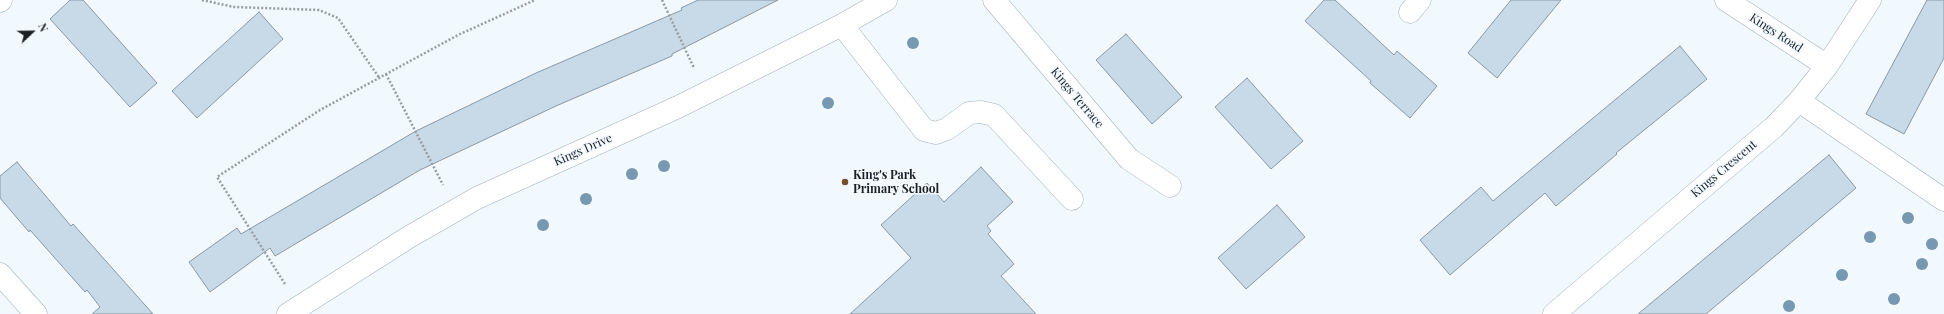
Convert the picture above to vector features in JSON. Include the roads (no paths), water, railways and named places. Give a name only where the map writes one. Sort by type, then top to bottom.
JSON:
[{"type":"street","name":"Kings Drive","points":[[288,314],[409,237],[477,198],[678,107],[842,26],[886,0]]},
{"type":"street","name":"Kings Terrace","points":[[994,0],[1129,159],[1170,186]]},
{"type":"street","name":"Kings Road","points":[[1726,0],[1827,66]]},
{"type":"street","name":"Kings Crescent","points":[[1554,314],[1774,127],[1799,101],[1827,66],[1870,0]]},
{"type":"street","points":[[842,26],[924,130],[936,133],[948,128],[969,113],[981,112],[994,115],[1072,199]]},
{"type":"street","points":[[1799,101],[1944,200]]},
{"type":"street","points":[[0,274],[36,314]]},
{"type":"place","name":"King's Park Primary School","points":[[845,182]]}]
